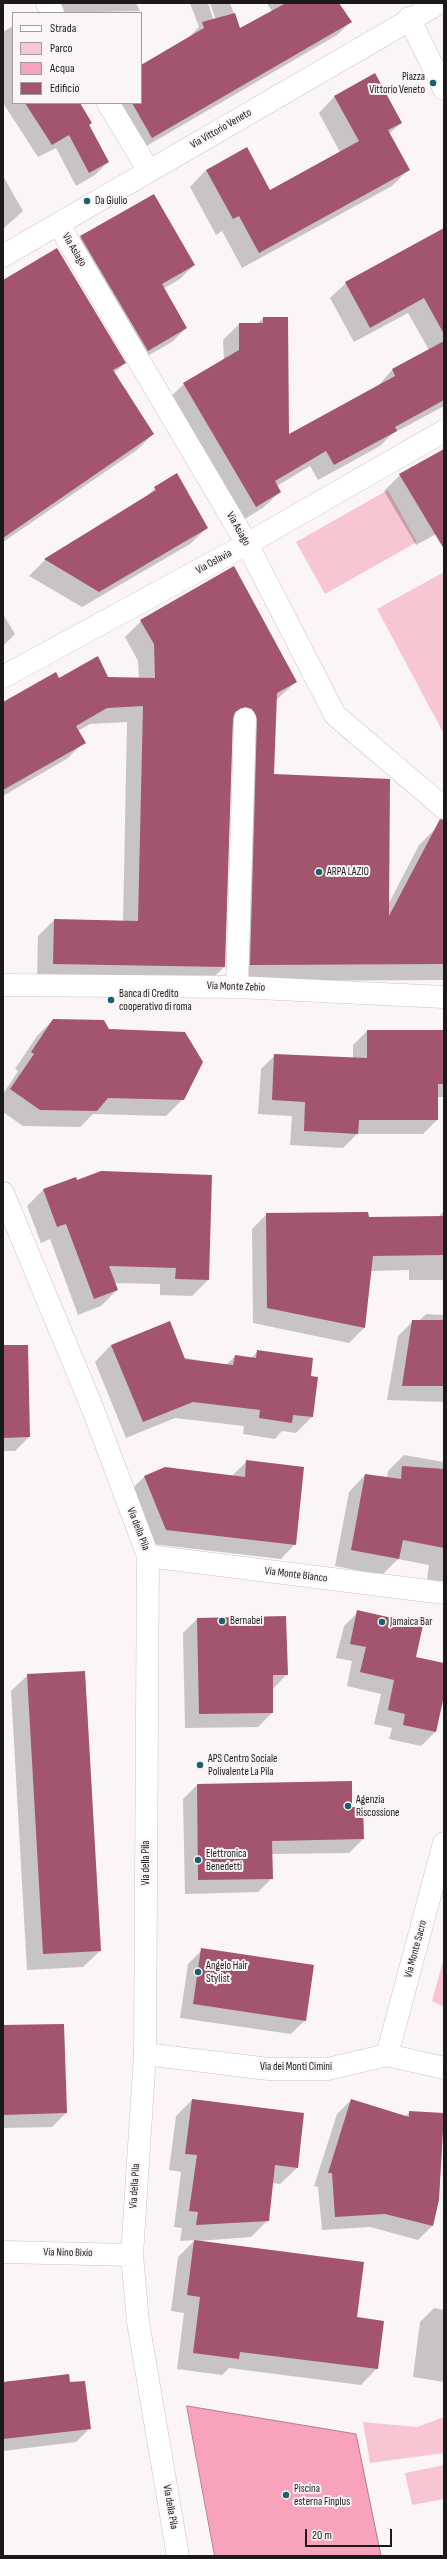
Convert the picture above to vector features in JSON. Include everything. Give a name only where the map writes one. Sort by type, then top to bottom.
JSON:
[{"type":"street","points":[[47,3],[52,12]]},
{"type":"street","name":"Via Vittorio Veneto","points":[[3,256],[59,225],[409,18],[439,3]]},
{"type":"street","points":[[409,18],[444,90]]},
{"type":"street","points":[[109,104],[149,171]]},
{"type":"street","name":"Via Asiago","points":[[59,225],[247,544],[335,715],[444,808]]},
{"type":"street","name":"Via Oslavia","points":[[3,677],[247,544],[444,431]]},
{"type":"street","points":[[237,987],[245,719]]},
{"type":"street","name":"Via Monte Zebio","points":[[3,985],[237,987],[444,997]]},
{"type":"street","name":"Via della Pila","points":[[3,1193],[92,1407],[148,1556],[145,2054],[132,2255],[138,2322],[178,2556]]},
{"type":"street","name":"Via Monte Bianco","points":[[148,1556],[444,1593]]},
{"type":"street","name":"Via Monte Sacro","points":[[387,2055],[444,1843]]},
{"type":"street","name":"Via dei Monti Cimini","points":[[145,2054],[276,2069],[328,2070],[387,2055],[444,2068]]},
{"type":"street","name":"Via Nino Bixio","points":[[3,2252],[132,2255]]},
{"type":"green space","points":[[388,490],[417,542],[325,594],[296,542]]},
{"type":"green space","points":[[444,572],[444,734],[377,609]]},
{"type":"green space","points":[[444,1957],[444,2007],[432,2001]]},
{"type":"green space","points":[[444,2417],[444,2453],[370,2463],[363,2422],[417,2427]]},
{"type":"green space","points":[[444,2465],[444,2499],[412,2505],[405,2473]]},
{"type":"water","name":"Piscina esterna Finplus","points":[[187,2406],[356,2434],[381,2556],[215,2556]]},
{"type":"building","points":[[286,3],[339,3],[352,22],[152,138],[133,104],[142,104],[142,64],[204,28],[202,22],[235,13],[240,28]]},
{"type":"building","points":[[375,73],[402,123],[388,130],[410,170],[259,253],[239,216],[233,219],[206,170],[247,147],[270,190],[359,141],[334,96]]},
{"type":"building","points":[[26,104],[81,104],[92,123],[89,125],[109,162],[89,173],[69,135],[52,145]]},
{"type":"building","points":[[154,194],[195,265],[162,284],[187,328],[148,351],[80,236]]},
{"type":"building","points":[[444,228],[444,334],[424,298],[370,328],[345,282]]},
{"type":"building","points":[[57,248],[126,363],[113,370],[154,434],[3,538],[3,280]]},
{"type":"building","points":[[263,317],[288,317],[289,434],[395,376],[392,369],[444,341],[444,400],[395,427],[397,431],[334,465],[326,451],[275,481],[281,492],[256,507],[183,383],[239,350],[239,323],[263,323]]},
{"type":"building","points":[[444,449],[444,549],[399,474]]},
{"type":"building","points":[[177,473],[208,528],[99,592],[44,559],[156,490],[154,487]]},
{"type":"building","points":[[234,566],[297,682],[277,693],[274,774],[390,779],[389,916],[440,819],[444,820],[444,964],[250,965],[257,719],[252,709],[245,707],[235,712],[233,719],[225,967],[53,964],[54,919],[138,921],[143,706],[107,708],[76,726],[86,743],[3,790],[3,702],[56,672],[59,678],[98,656],[108,677],[155,678],[154,644],[140,620]]},
{"type":"building","points":[[53,1019],[104,1020],[109,1029],[185,1032],[203,1062],[184,1100],[108,1098],[97,1111],[40,1110],[10,1089],[34,1054],[31,1052]]},
{"type":"building","points":[[367,1030],[444,1030],[444,1084],[438,1084],[438,1120],[359,1120],[358,1134],[304,1131],[305,1102],[272,1100],[274,1054],[367,1058]]},
{"type":"building","points":[[101,1171],[212,1175],[209,1280],[175,1279],[176,1268],[109,1266],[118,1290],[94,1299],[66,1224],[57,1227],[43,1189],[76,1177],[77,1180]]},
{"type":"building","points":[[368,1212],[369,1217],[444,1216],[444,1255],[373,1256],[365,1328],[267,1308],[266,1213]]},
{"type":"building","points":[[412,1320],[444,1320],[444,1386],[402,1386]]},
{"type":"building","points":[[170,1321],[185,1359],[233,1365],[235,1355],[256,1358],[257,1350],[313,1358],[311,1376],[318,1377],[313,1417],[293,1415],[292,1423],[259,1418],[260,1410],[193,1402],[143,1422],[111,1345]]},
{"type":"building","points":[[3,1345],[28,1345],[30,1437],[3,1438]]},
{"type":"building","points":[[246,1460],[304,1467],[296,1545],[166,1530],[144,1476],[165,1467],[245,1477]]},
{"type":"building","points":[[402,1466],[444,1469],[444,1548],[403,1540],[399,1559],[351,1550],[365,1474],[401,1479]]},
{"type":"building","points":[[357,1610],[423,1625],[416,1657],[444,1663],[444,1696],[436,1732],[403,1725],[405,1714],[388,1710],[394,1680],[360,1672],[366,1647],[350,1644]]},
{"type":"building","points":[[286,1616],[288,1675],[273,1675],[273,1713],[199,1714],[197,1618]]},
{"type":"building","points":[[85,1671],[101,1951],[43,1954],[27,1674]]},
{"type":"building","points":[[352,1781],[352,1807],[363,1807],[364,1839],[272,1841],[273,1879],[198,1880],[197,1784]]},
{"type":"building","points":[[201,1948],[314,1965],[306,2021],[193,2004]]},
{"type":"building","points":[[64,2024],[67,2113],[3,2115],[3,2025]]},
{"type":"building","points":[[192,2099],[304,2113],[298,2168],[275,2165],[269,2221],[196,2225],[198,2212],[189,2211],[197,2155],[185,2154]]},
{"type":"building","points":[[351,2099],[409,2117],[409,2111],[444,2113],[439,2200],[433,2226],[385,2214],[335,2217],[332,2173],[328,2173]]},
{"type":"building","points":[[194,2240],[364,2262],[357,2317],[384,2321],[378,2369],[240,2352],[239,2359],[193,2353],[200,2297],[187,2295]]},
{"type":"building","points":[[69,2374],[70,2382],[85,2381],[91,2429],[3,2439],[3,2382]]},
{"type":"place","name":"Piazza Vittorio Veneto","points":[[433,83]]},
{"type":"place","name":"Da Giulio","points":[[87,201]]},
{"type":"place","name":"ARPA LAZIO","points":[[319,872]]},
{"type":"place","name":"Banca di Credito cooperativo di roma","points":[[111,1000]]},
{"type":"place","name":"Bernabei","points":[[222,1621]]},
{"type":"place","name":"Jamaica Bar","points":[[382,1622]]},
{"type":"place","name":"APS Centro Sociale Polivalente La Pila","points":[[200,1765]]},
{"type":"place","name":"Agenzia Riscossione","points":[[348,1806]]},
{"type":"place","name":"Elettronica Benedetti","points":[[198,1860]]},
{"type":"place","name":"Angelo Hair Stylist","points":[[198,1972]]},
{"type":"place","name":"Piscina esterna Finplus","points":[[286,2495]]}]
